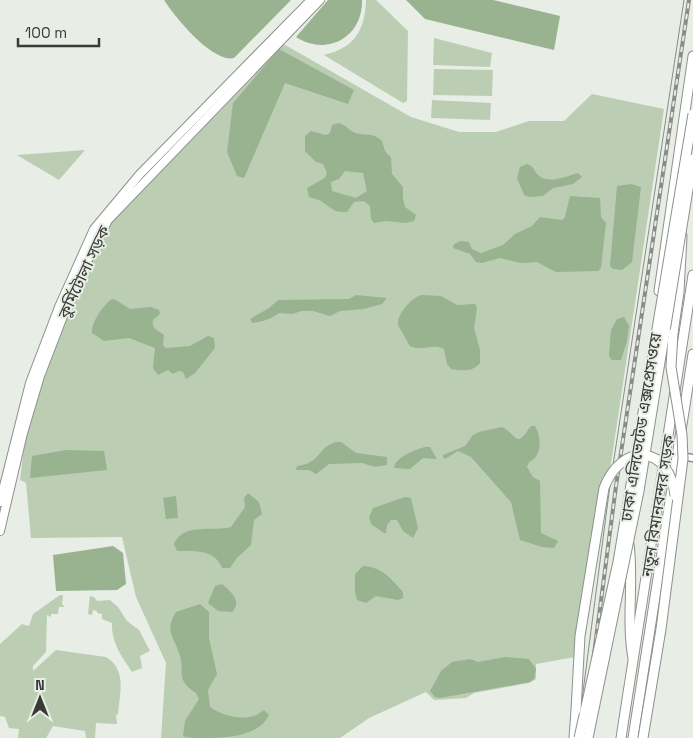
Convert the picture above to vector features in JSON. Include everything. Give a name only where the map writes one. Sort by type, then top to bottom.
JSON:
[{"type":"highway","points":[[633,658],[630,639],[631,560],[624,513],[693,56]]},
{"type":"highway","name":"ঢাকা এলিভেটেড এক্সপ্রেসওয়ে","points":[[579,738],[603,635],[626,517],[693,114]]},
{"type":"highway","name":"ঢাকা এলিভেটেড এক্সপ্রেসওয়ে","points":[[588,738],[639,491],[693,159]]},
{"type":"highway","points":[[643,738],[661,629],[683,447],[670,360],[680,292],[682,233]]},
{"type":"highway","name":"নতুন বিমানবন্দর সড়ক","points":[[633,738],[693,275]]},
{"type":"highway","name":"নতুন বিমানবন্দর সড়ক","points":[[620,736],[671,455],[693,354]]},
{"type":"highway","points":[[574,738],[580,636],[604,488],[608,478],[624,459],[641,454],[649,456],[660,462],[668,470],[673,482],[675,506]]},
{"type":"main road","name":"কুর্মিটোলা সড়ক","points":[[0,502],[30,383],[94,229],[140,174],[311,0]]},
{"type":"main road","name":"কুর্মিটোলা সড়ক","points":[[0,531],[23,433],[40,376],[75,285],[105,224],[320,0]]},
{"type":"street","points":[[671,455],[693,458]]},
{"type":"shaded area","points":[[164,0],[291,0],[234,58],[225,58],[205,46],[195,37],[176,17]]},
{"type":"shaded area","points":[[328,0],[362,0],[361,13],[350,33],[341,40],[331,44],[320,45],[308,43],[296,37]]},
{"type":"shaded area","points":[[366,0],[376,0],[408,31],[407,101],[403,103],[324,55],[343,48],[356,36],[363,21]]},
{"type":"shaded area","points":[[406,0],[493,0],[560,16],[554,50],[425,19]]},
{"type":"shaded area","points":[[434,38],[492,53],[490,67],[433,65]]},
{"type":"shaded area","points":[[280,42],[411,117],[459,132],[496,132],[529,121],[564,121],[592,94],[664,109],[583,651],[575,657],[536,664],[536,679],[529,683],[474,693],[466,698],[434,700],[426,692],[369,718],[340,738],[161,738],[166,663],[136,597],[122,537],[31,538],[26,483],[20,480],[26,430],[65,318],[106,228]]},
{"type":"shaded area","points":[[279,49],[354,90],[348,104],[285,83],[244,178],[237,176],[227,152],[233,103]]},
{"type":"shaded area","points":[[434,69],[493,70],[492,96],[433,95]]},
{"type":"shaded area","points":[[432,100],[491,103],[490,120],[431,118]]},
{"type":"shaded area","points":[[339,123],[356,133],[374,136],[382,141],[385,151],[391,158],[392,174],[403,187],[405,207],[416,215],[414,221],[406,223],[386,221],[374,223],[371,219],[370,206],[364,201],[354,202],[347,212],[340,212],[321,201],[309,197],[307,188],[325,178],[327,173],[323,164],[316,162],[305,151],[305,136],[311,131],[326,135],[330,133],[332,125]],"holes":[[[345,171],[363,173],[367,191],[356,198],[332,191],[331,182],[339,179]]]},
{"type":"shaded area","points":[[85,150],[59,180],[17,155]]},
{"type":"shaded area","points":[[527,164],[533,167],[542,178],[552,180],[578,173],[582,177],[573,184],[553,188],[543,196],[529,197],[524,195],[517,178],[520,167]]},
{"type":"shaded area","points":[[631,184],[641,187],[632,262],[622,270],[613,269],[610,266],[617,186]]},
{"type":"shaded area","points":[[570,196],[600,198],[601,217],[606,223],[601,268],[598,271],[556,272],[537,262],[521,263],[500,258],[482,263],[476,262],[470,254],[453,248],[454,244],[461,241],[469,242],[472,249],[481,253],[503,245],[515,234],[532,226],[540,217],[562,220],[565,217]]},
{"type":"shaded area","points":[[356,295],[387,298],[382,304],[364,309],[340,311],[330,316],[313,311],[301,311],[293,314],[279,313],[270,319],[256,323],[252,323],[250,319],[269,308],[278,300],[349,299]]},
{"type":"shaded area","points":[[421,295],[441,296],[457,305],[475,304],[477,308],[474,328],[480,350],[480,363],[477,366],[467,370],[451,369],[447,364],[444,349],[440,347],[414,348],[410,346],[398,325],[398,320],[413,299]]},
{"type":"shaded area","points":[[114,299],[130,309],[151,307],[159,310],[160,314],[153,320],[153,325],[164,335],[163,345],[166,348],[190,346],[208,336],[214,338],[215,348],[195,373],[186,379],[183,372],[179,371],[173,374],[168,370],[158,375],[153,368],[155,348],[129,338],[104,341],[92,333],[93,324],[98,315],[110,300]]},
{"type":"shaded area","points":[[624,317],[629,326],[627,341],[621,360],[612,360],[609,356],[611,330],[617,319]]},
{"type":"shaded area","points":[[531,426],[535,426],[540,446],[536,456],[529,462],[527,467],[533,477],[540,481],[541,533],[558,541],[554,548],[542,547],[520,540],[511,502],[471,457],[458,451],[445,459],[443,457],[443,455],[465,446],[473,435],[479,432],[502,427],[519,439]]},
{"type":"shaded area","points":[[336,442],[341,442],[356,453],[387,457],[387,465],[375,467],[362,463],[329,464],[316,474],[309,470],[296,470],[297,466],[311,462],[325,448]]},
{"type":"shaded area","points":[[425,447],[430,447],[437,459],[423,458],[410,469],[394,468],[395,464],[402,457]]},
{"type":"shaded area","points":[[66,450],[104,451],[107,470],[30,478],[32,456]]},
{"type":"shaded area","points":[[248,493],[259,502],[262,514],[254,520],[251,545],[237,558],[230,568],[222,568],[215,557],[204,552],[177,551],[174,544],[178,537],[184,533],[192,530],[231,527],[245,507],[244,498]]},
{"type":"shaded area","points":[[176,496],[178,518],[166,519],[163,498]]},
{"type":"shaded area","points":[[405,497],[411,498],[418,528],[413,538],[403,531],[397,520],[391,520],[387,525],[386,533],[371,524],[369,517],[373,508]]},
{"type":"shaded area","points":[[113,546],[123,553],[126,584],[117,590],[56,591],[53,555]]},
{"type":"shaded area","points":[[363,566],[386,574],[403,592],[403,598],[398,600],[376,596],[366,603],[357,600],[355,574]]},
{"type":"shaded area","points":[[222,584],[232,593],[236,600],[235,608],[232,612],[218,611],[208,603],[215,586]]},
{"type":"shaded area","points":[[60,595],[63,595],[62,604],[65,607],[59,607],[58,614],[51,614],[51,617],[47,615],[46,652],[33,666],[33,671],[56,650],[106,657],[113,662],[120,675],[121,690],[118,714],[116,715],[117,724],[96,723],[95,738],[86,738],[85,731],[53,726],[46,738],[18,738],[19,729],[9,728],[5,717],[0,716],[0,644],[22,624],[29,626],[33,614]]},
{"type":"shaded area","points":[[90,596],[94,597],[97,601],[110,600],[118,607],[127,621],[139,630],[150,651],[140,656],[142,668],[132,672],[128,666],[115,643],[112,623],[102,619],[102,614],[97,613],[97,611],[93,610],[92,615],[88,614]]},
{"type":"shaded area","points":[[200,604],[209,612],[209,638],[217,674],[208,690],[210,707],[223,714],[237,717],[251,716],[264,710],[269,715],[264,723],[248,732],[219,738],[183,736],[185,721],[199,699],[196,693],[185,684],[181,660],[170,629],[176,612]]},
{"type":"shaded area","points":[[505,657],[529,659],[536,669],[534,679],[530,682],[440,698],[435,697],[430,691],[441,671],[452,662],[470,659],[478,662]]},
{"type":"tram line","points":[[577,738],[610,485],[684,0]]},
{"type":"railway","points":[[583,738],[616,486],[689,0]]}]
